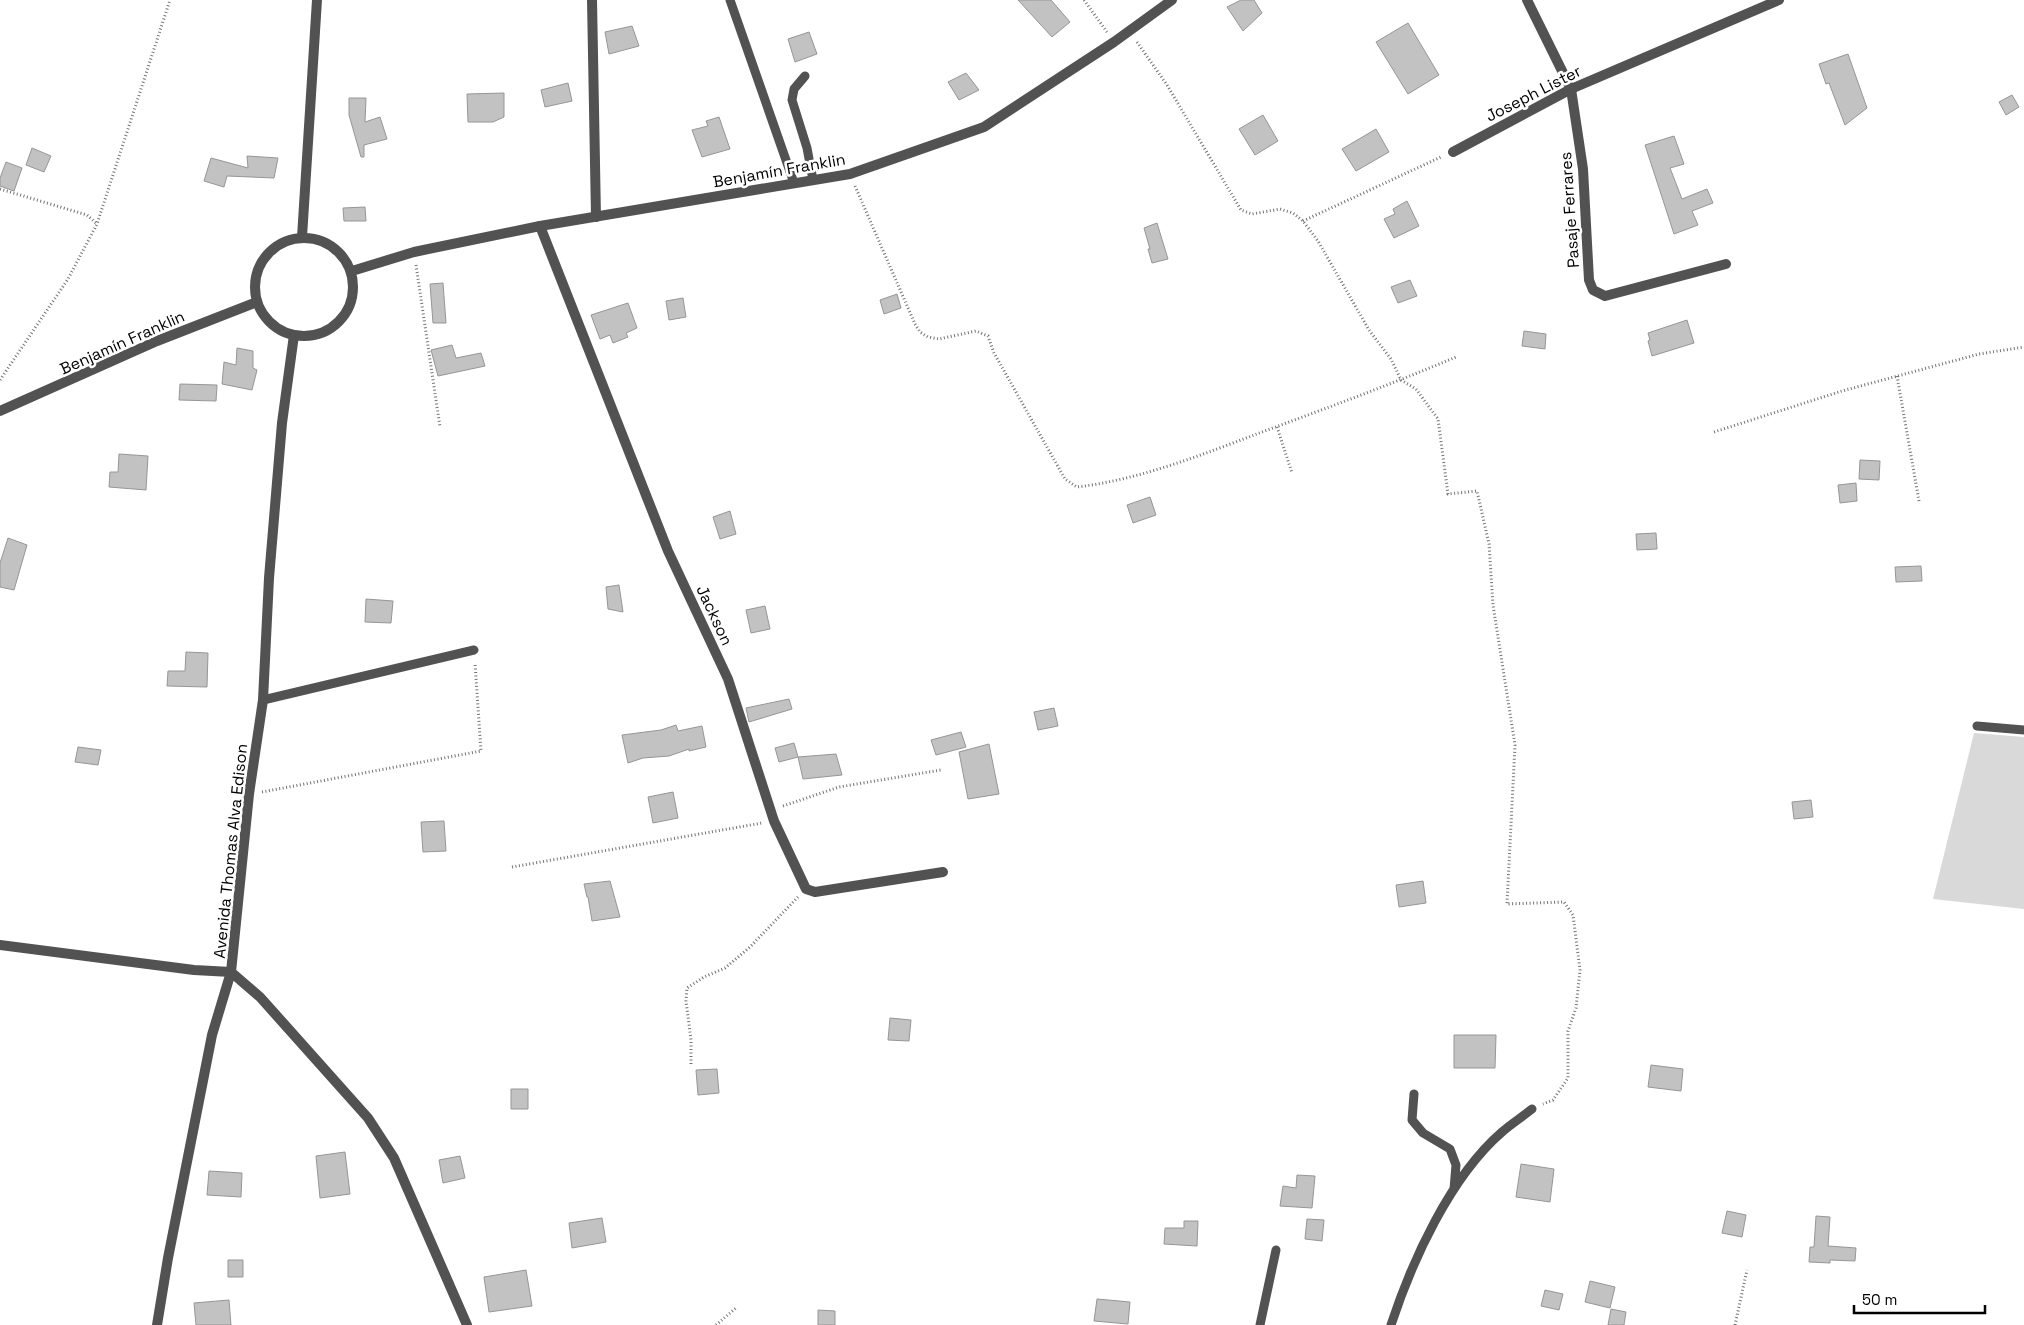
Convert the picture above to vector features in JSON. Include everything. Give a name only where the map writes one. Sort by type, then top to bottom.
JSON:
[{"type":"street","points":[[302,238],[317,0]]},
{"type":"street","points":[[592,0],[596,217]]},
{"type":"street","name":"Benjamín Franklin","points":[[352,271],[414,252],[540,226],[850,174],[984,126],[1114,42],[1172,0]]},
{"type":"street","name":"Pasaje Ferrares","points":[[1527,0],[1571,89],[1583,169],[1589,280],[1593,290],[1604,296],[1726,264]]},
{"type":"street","name":"Joseph Lister","points":[[1453,152],[1571,89],[1779,0]]},
{"type":"street","name":"Jackson","points":[[540,226],[668,551],[728,678],[774,821],[806,889]]},
{"type":"street","points":[[302,238],[321,241],[338,250],[352,271],[353,297],[349,309],[332,328],[320,334],[294,335],[282,331],[271,324],[257,302],[255,290],[256,277],[260,265],[277,246],[289,240],[302,238]]},
{"type":"street","name":"Benjamín Franklin","points":[[0,411],[157,341],[257,302]]},
{"type":"street","name":"Avenida Thomas Alva Edison","points":[[294,335],[282,423],[269,578],[263,700],[249,794],[231,972],[260,997],[368,1118],[394,1158],[467,1325]]},
{"type":"street","points":[[806,889],[815,892],[943,872]]},
{"type":"street","points":[[0,945],[194,970],[231,972],[212,1035],[168,1258],[157,1325]]},
{"type":"lane","points":[[730,0],[794,183]]},
{"type":"lane","points":[[805,76],[794,89],[792,100],[813,180]]},
{"type":"lane","points":[[263,700],[474,650]]},
{"type":"lane","points":[[1977,726],[2024,730]]},
{"type":"lane","points":[[1414,1094],[1412,1120],[1423,1133],[1450,1149],[1456,1165],[1453,1192]]},
{"type":"lane","points":[[1391,1325],[1399,1298],[1435,1219],[1468,1170],[1501,1133],[1532,1109]]},
{"type":"lane","points":[[1260,1325],[1276,1250]]},
{"type":"path","points":[[0,380],[68,280],[97,224],[170,0]]},
{"type":"path","points":[[1084,0],[1114,42]]},
{"type":"path","points":[[1129,31],[1167,85],[1241,210],[1252,214],[1280,209],[1293,213],[1303,221],[1318,241],[1369,330],[1392,359],[1401,380],[1416,390],[1438,420],[1448,494],[1477,491],[1489,544],[1493,605],[1515,745],[1507,904],[1564,902],[1573,915],[1580,970],[1576,1008],[1568,1031],[1568,1078],[1553,1100],[1532,1109]]},
{"type":"path","points":[[1303,221],[1453,152]]},
{"type":"path","points":[[850,174],[920,332],[928,337],[939,339],[976,330],[988,336],[994,353],[1065,479],[1077,487],[1098,484],[1191,458],[1401,380],[1456,357]]},
{"type":"path","points":[[0,189],[87,215],[97,224]]},
{"type":"path","points":[[414,252],[440,427]]},
{"type":"path","points":[[1714,432],[1842,391],[1897,376],[1979,354],[2024,348]]},
{"type":"path","points":[[1897,376],[1918,501]]},
{"type":"path","points":[[1276,426],[1292,473]]},
{"type":"path","points":[[249,794],[481,751],[474,650]]},
{"type":"path","points":[[771,810],[839,787],[941,770]]},
{"type":"path","points":[[512,867],[774,821]]},
{"type":"path","points":[[691,1064],[691,1040],[686,1001],[687,988],[704,977],[725,968],[750,946],[806,889]]},
{"type":"path","points":[[1735,1325],[1747,1270]]},
{"type":"path","points":[[716,1325],[736,1308]]},
{"type":"shaded area","points":[[1974,733],[2024,737],[2024,909],[1933,899]]},
{"type":"building","points":[[1018,0],[1051,0],[1070,22],[1052,37]]},
{"type":"building","points":[[1241,0],[1254,0],[1262,13],[1243,31],[1227,7]]},
{"type":"building","points":[[1408,23],[1439,75],[1408,94],[1376,42]]},
{"type":"building","points":[[632,26],[639,46],[609,54],[605,32]]},
{"type":"building","points":[[809,32],[817,54],[795,62],[788,39]]},
{"type":"building","points":[[1848,54],[1867,108],[1845,125],[1829,83],[1826,84],[1819,64]]},
{"type":"building","points":[[966,73],[979,90],[959,100],[948,82]]},
{"type":"building","points":[[568,83],[572,101],[545,107],[541,90]]},
{"type":"building","points":[[504,93],[504,117],[493,122],[468,122],[467,94]]},
{"type":"building","points":[[2012,95],[2019,107],[2006,115],[1999,102]]},
{"type":"building","points":[[349,98],[366,98],[365,122],[380,117],[387,139],[364,145],[364,157],[361,157],[349,115]]},
{"type":"building","points":[[1263,115],[1278,141],[1255,155],[1239,129]]},
{"type":"building","points":[[719,117],[730,149],[702,157],[692,130],[708,126],[706,121]]},
{"type":"building","points":[[1376,129],[1389,152],[1356,171],[1342,149]]},
{"type":"building","points":[[1674,136],[1684,164],[1670,168],[1682,199],[1707,189],[1713,203],[1692,211],[1698,225],[1674,234],[1645,145]]},
{"type":"building","points":[[32,148],[51,156],[44,172],[26,165]]},
{"type":"building","points":[[247,156],[278,158],[274,178],[227,176],[224,187],[204,181],[211,158],[248,168]]},
{"type":"building","points":[[6,162],[22,168],[14,191],[0,186],[0,178]]},
{"type":"building","points":[[1407,201],[1419,226],[1394,238],[1384,219],[1395,214],[1393,209]]},
{"type":"building","points":[[365,207],[366,221],[344,221],[343,208]]},
{"type":"building","points":[[1157,223],[1168,259],[1152,263],[1144,228]]},
{"type":"building","points":[[1410,280],[1417,296],[1398,303],[1391,287]]},
{"type":"building","points":[[443,283],[446,323],[433,323],[430,284]]},
{"type":"building","points":[[897,294],[901,308],[884,314],[880,300]]},
{"type":"building","points":[[683,298],[686,317],[669,320],[666,301]]},
{"type":"building","points":[[628,303],[637,328],[626,333],[628,337],[613,343],[610,335],[600,339],[591,315]]},
{"type":"building","points":[[1687,320],[1694,343],[1652,356],[1648,333]]},
{"type":"building","points":[[1524,331],[1546,334],[1545,349],[1522,346]]},
{"type":"building","points":[[452,345],[456,358],[481,353],[485,366],[438,376],[431,350]]},
{"type":"building","points":[[237,348],[253,351],[253,368],[257,370],[252,390],[222,384],[224,362],[236,365]]},
{"type":"building","points":[[180,384],[217,385],[216,401],[179,400]]},
{"type":"building","points":[[119,454],[148,456],[146,490],[109,487],[110,472],[118,472]]},
{"type":"building","points":[[1860,460],[1880,461],[1879,480],[1859,479]]},
{"type":"building","points":[[1856,483],[1857,501],[1840,503],[1838,485]]},
{"type":"building","points":[[1150,497],[1156,515],[1133,523],[1127,505]]},
{"type":"building","points":[[730,511],[736,534],[720,539],[713,517]]},
{"type":"building","points":[[1656,533],[1657,549],[1637,550],[1636,534]]},
{"type":"building","points":[[8,538],[27,545],[14,590],[0,587],[0,563]]},
{"type":"building","points":[[1921,566],[1922,581],[1896,582],[1895,567]]},
{"type":"building","points":[[619,585],[623,612],[608,609],[606,587]]},
{"type":"building","points":[[366,599],[393,601],[391,623],[365,622]]},
{"type":"building","points":[[765,606],[770,629],[751,633],[746,610]]},
{"type":"building","points":[[186,652],[208,653],[207,687],[167,686],[168,671],[185,671]]},
{"type":"building","points":[[789,699],[792,709],[749,722],[746,708]]},
{"type":"building","points":[[1054,708],[1058,726],[1038,730],[1034,712]]},
{"type":"building","points":[[676,725],[678,731],[702,726],[706,747],[689,751],[689,749],[669,756],[643,758],[628,763],[622,735],[661,730]]},
{"type":"building","points":[[961,732],[966,747],[936,755],[931,740]]},
{"type":"building","points":[[794,743],[798,757],[779,762],[775,748]]},
{"type":"building","points":[[989,744],[999,794],[968,799],[959,752]]},
{"type":"building","points":[[78,747],[101,750],[98,765],[75,762]]},
{"type":"building","points":[[836,754],[842,775],[803,779],[798,757]]},
{"type":"building","points":[[673,792],[678,818],[653,823],[648,797]]},
{"type":"building","points":[[1811,800],[1813,817],[1794,819],[1792,802]]},
{"type":"building","points":[[444,821],[446,851],[423,852],[421,822]]},
{"type":"building","points":[[610,881],[620,917],[592,921],[584,884]]},
{"type":"building","points":[[1423,881],[1426,903],[1399,907],[1396,885]]},
{"type":"building","points":[[890,1018],[911,1020],[909,1041],[888,1040]]},
{"type":"building","points":[[1454,1035],[1496,1035],[1495,1068],[1454,1068]]},
{"type":"building","points":[[1651,1065],[1683,1069],[1681,1091],[1648,1087]]},
{"type":"building","points":[[717,1069],[719,1093],[698,1095],[696,1070]]},
{"type":"building","points":[[511,1089],[528,1089],[528,1109],[511,1109]]},
{"type":"building","points":[[345,1152],[350,1194],[320,1198],[316,1156]]},
{"type":"building","points":[[460,1156],[465,1178],[443,1183],[439,1160]]},
{"type":"building","points":[[1521,1164],[1554,1169],[1550,1202],[1516,1197]]},
{"type":"building","points":[[209,1171],[242,1173],[241,1197],[207,1195]]},
{"type":"building","points":[[1297,1175],[1315,1176],[1312,1208],[1280,1206],[1283,1186],[1296,1188]]},
{"type":"building","points":[[1727,1211],[1746,1215],[1742,1237],[1722,1233]]},
{"type":"building","points":[[1816,1216],[1830,1217],[1828,1246],[1856,1248],[1855,1261],[1830,1260],[1830,1263],[1809,1262],[1810,1247],[1814,1247]]},
{"type":"building","points":[[602,1218],[606,1242],[572,1248],[569,1223]]},
{"type":"building","points":[[1307,1219],[1324,1220],[1322,1241],[1305,1239]]},
{"type":"building","points":[[1184,1221],[1198,1221],[1197,1246],[1164,1244],[1165,1228],[1184,1228]]},
{"type":"building","points":[[228,1260],[243,1260],[243,1277],[228,1277]]},
{"type":"building","points":[[526,1270],[532,1306],[489,1312],[484,1277]]},
{"type":"building","points":[[1590,1281],[1615,1287],[1610,1308],[1585,1302]]},
{"type":"building","points":[[1545,1290],[1563,1294],[1559,1310],[1541,1306]]},
{"type":"building","points":[[1097,1299],[1130,1302],[1128,1324],[1094,1321]]},
{"type":"building","points":[[229,1300],[231,1325],[196,1325],[194,1303]]},
{"type":"building","points":[[1611,1309],[1626,1312],[1624,1325],[1608,1325]]},
{"type":"building","points":[[818,1310],[835,1311],[835,1325],[818,1325]]}]
